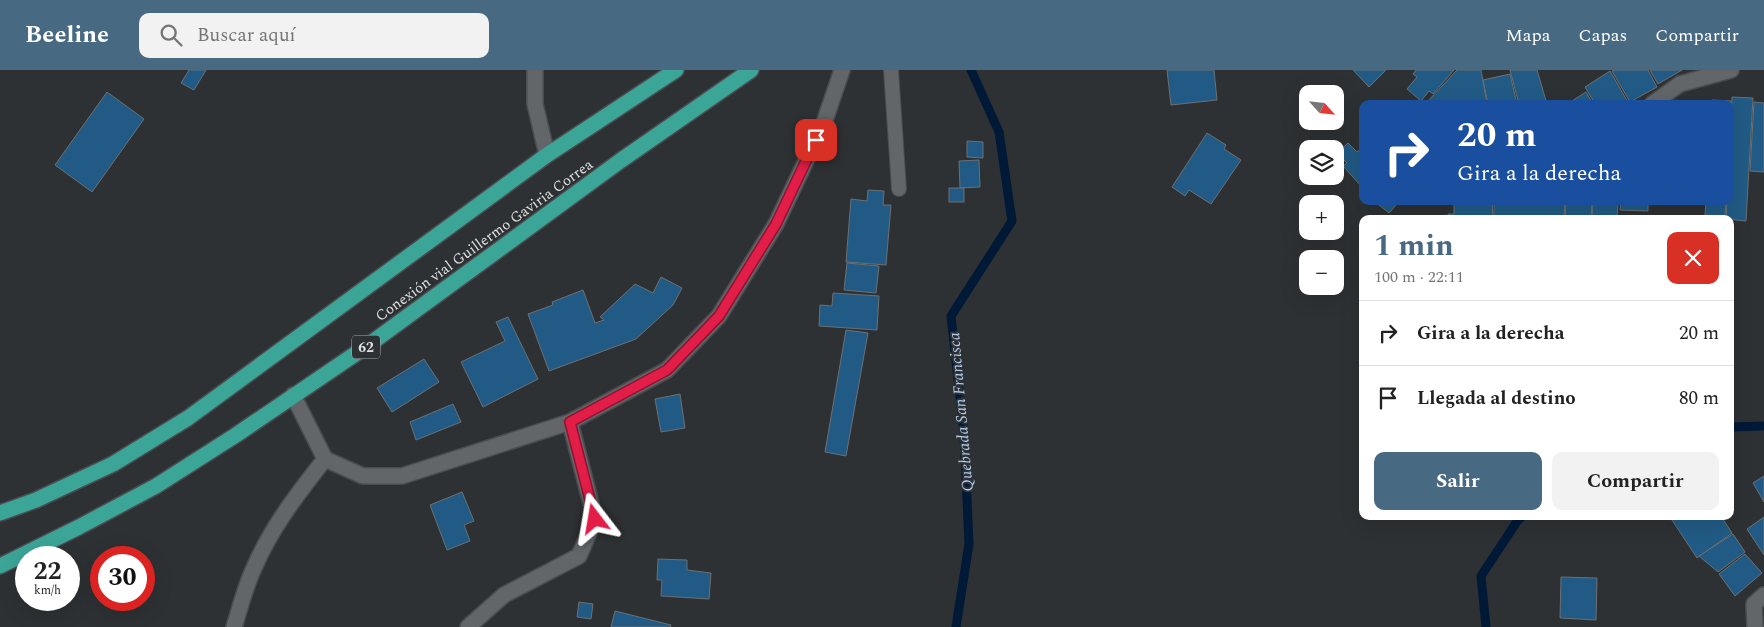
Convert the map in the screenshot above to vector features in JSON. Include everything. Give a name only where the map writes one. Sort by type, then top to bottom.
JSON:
[{"type":"highway","name":"Conexión vial Guillermo Gaviria Correa","points":[[0,512],[36,500],[113,464],[188,418],[547,155],[676,70]]},
{"type":"highway","name":"Conexión vial Guillermo Gaviria Correa","points":[[0,566],[79,528],[156,486],[236,435],[367,346],[620,161],[750,70]]},
{"type":"street","points":[[535,70],[535,104],[547,155]]},
{"type":"street","points":[[293,395],[325,459],[362,476],[402,476],[570,422],[667,370],[719,316],[776,224],[824,123],[842,70]]},
{"type":"street","points":[[1658,100],[1680,84],[1731,70]]},
{"type":"street","points":[[468,627],[504,595],[578,556],[595,519],[570,422]]},
{"type":"street","points":[[234,627],[253,569],[273,530],[297,494],[325,459]]},
{"type":"street","points":[[1755,627],[1754,604],[1764,594]]},
{"type":"lane","points":[[891,70],[899,189]]},
{"type":"building","points":[[189,70],[206,70],[194,90],[181,83]]},
{"type":"building","points":[[1167,70],[1214,70],[1217,100],[1171,105]]},
{"type":"building","points":[[1353,70],[1386,70],[1369,87]]},
{"type":"building","points":[[1416,70],[1454,70],[1433,94],[1429,91],[1422,100],[1407,89],[1417,77],[1413,74]]},
{"type":"building","points":[[1457,70],[1481,70],[1486,100],[1429,100]]},
{"type":"building","points":[[1510,70],[1537,70],[1546,100],[1518,100]]},
{"type":"building","points":[[1648,70],[1657,87],[1634,100],[1629,100],[1612,71]]},
{"type":"building","points":[[1650,70],[1682,70],[1658,84]]},
{"type":"building","points":[[1610,71],[1627,100],[1593,100],[1585,87]]},
{"type":"building","points":[[1510,74],[1516,100],[1487,100],[1483,80]]},
{"type":"building","points":[[107,92],[144,119],[92,192],[55,165]]},
{"type":"building","points":[[1586,92],[1591,100],[1573,100]]},
{"type":"building","points":[[1732,97],[1753,98],[1746,221],[1734,220],[1734,215],[1726,215],[1727,205],[1734,205],[1734,100],[1732,100]]},
{"type":"building","points":[[1754,102],[1764,103],[1764,172],[1750,171]]},
{"type":"building","points":[[1207,133],[1226,145],[1224,149],[1241,160],[1211,204],[1189,190],[1185,196],[1172,187]]},
{"type":"building","points":[[967,141],[983,142],[983,158],[967,157]]},
{"type":"building","points":[[1348,143],[1357,152],[1359,150],[1359,184],[1344,167],[1347,163],[1344,160],[1344,147]]},
{"type":"building","points":[[979,160],[980,187],[960,188],[959,161]]},
{"type":"building","points":[[949,188],[964,188],[964,202],[949,202]]},
{"type":"building","points":[[868,190],[884,191],[883,205],[891,205],[886,265],[846,262],[851,199],[867,201]]},
{"type":"building","points":[[1379,205],[1396,205],[1389,213]]},
{"type":"building","points":[[1454,205],[1492,205],[1493,215],[1448,215],[1454,214]]},
{"type":"building","points":[[1494,205],[1565,205],[1564,215],[1494,215]]},
{"type":"building","points":[[1566,205],[1592,205],[1591,215],[1565,215]]},
{"type":"building","points":[[1593,205],[1618,205],[1617,215],[1592,215]]},
{"type":"building","points":[[1621,205],[1648,205],[1648,211],[1620,210]]},
{"type":"building","points":[[1706,205],[1726,205],[1725,215],[1705,215]]},
{"type":"building","points":[[847,263],[879,266],[876,293],[844,290]]},
{"type":"building","points":[[661,277],[682,288],[673,305],[636,339],[549,371],[528,314],[553,305],[552,302],[583,290],[595,323],[604,320],[600,317],[635,284],[653,293]]},
{"type":"building","points":[[833,293],[879,296],[877,330],[819,326],[820,305],[832,306]]},
{"type":"building","points":[[508,317],[538,379],[483,407],[461,362],[505,341],[496,322]]},
{"type":"building","points":[[846,330],[868,333],[846,456],[825,452]]},
{"type":"building","points":[[424,359],[439,382],[392,412],[377,388]]},
{"type":"building","points":[[680,394],[685,428],[661,432],[655,399]]},
{"type":"building","points":[[453,404],[461,422],[416,440],[410,422]]},
{"type":"building","points":[[1764,476],[1764,502],[1753,483]]},
{"type":"building","points":[[462,492],[474,521],[464,525],[470,541],[447,550],[430,505]]},
{"type":"building","points":[[1764,517],[1764,555],[1747,529]]},
{"type":"building","points":[[1672,520],[1724,520],[1732,533],[1697,558]]},
{"type":"building","points":[[1733,534],[1745,552],[1718,572],[1699,556]]},
{"type":"building","points":[[1745,554],[1762,573],[1735,596],[1719,574]]},
{"type":"building","points":[[658,559],[687,560],[687,570],[711,573],[709,599],[661,596],[662,580],[657,580]]},
{"type":"building","points":[[1561,577],[1597,578],[1596,620],[1560,618]]},
{"type":"building","points":[[579,602],[593,604],[591,619],[577,617]]},
{"type":"building","points":[[615,611],[671,625],[670,627],[611,627]]},
{"type":"waterway","name":"Quebrada San Francisca","points":[[956,627],[969,544],[964,434],[951,316],[1012,221],[999,132],[971,70]]},
{"type":"waterway","points":[[1734,427],[1764,426]]},
{"type":"waterway","points":[[1486,627],[1481,576],[1518,520]]},
{"type":"route","points":[[595,519],[570,422],[667,370],[719,316],[776,224],[816,140]]}]
